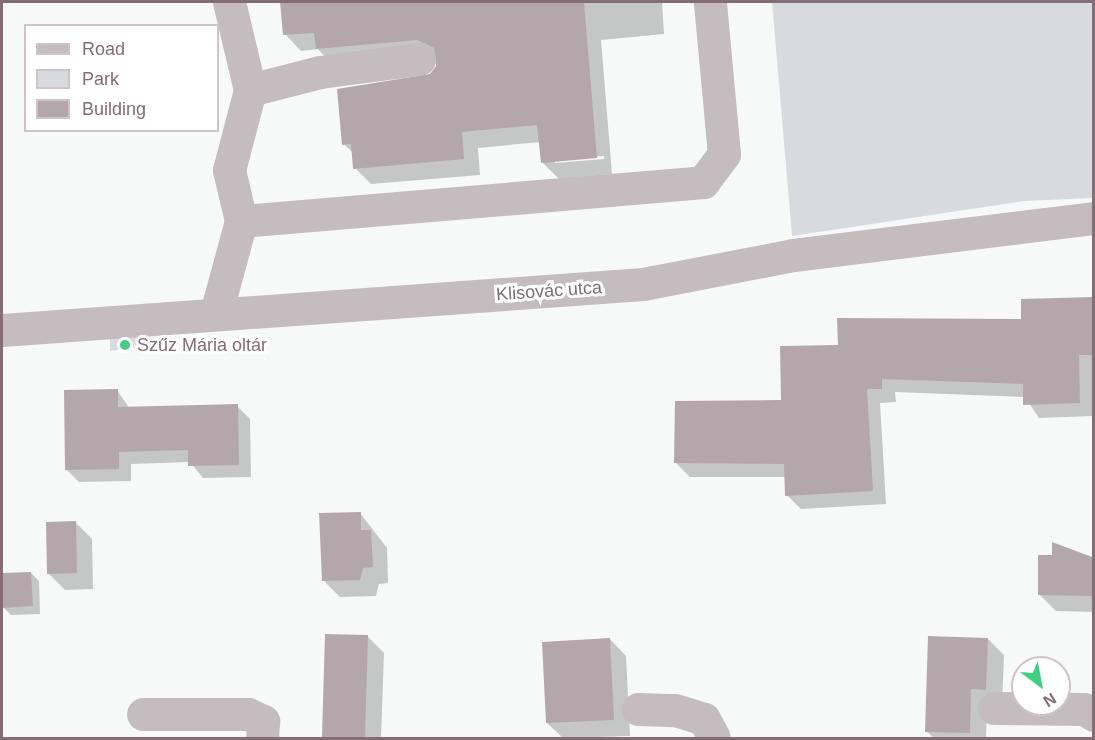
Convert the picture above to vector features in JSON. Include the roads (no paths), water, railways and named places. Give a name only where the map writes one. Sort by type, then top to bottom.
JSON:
[{"type":"street","points":[[216,313],[241,221],[230,170],[250,90],[229,2]]},
{"type":"street","points":[[241,221],[703,182],[724,154],[710,2]]},
{"type":"street","points":[[250,90],[320,72],[419,59]]},
{"type":"street","name":"Klisovác utca","points":[[2,330],[644,284],[793,255],[1094,218]]},
{"type":"street","points":[[994,708],[1084,709],[1094,715]]},
{"type":"street","points":[[638,709],[675,710],[704,719],[714,738]]},
{"type":"street","points":[[143,714],[248,714],[262,722],[262,738]]},
{"type":"place","name":"Szűz Mária oltár","points":[[125,345]]}]
